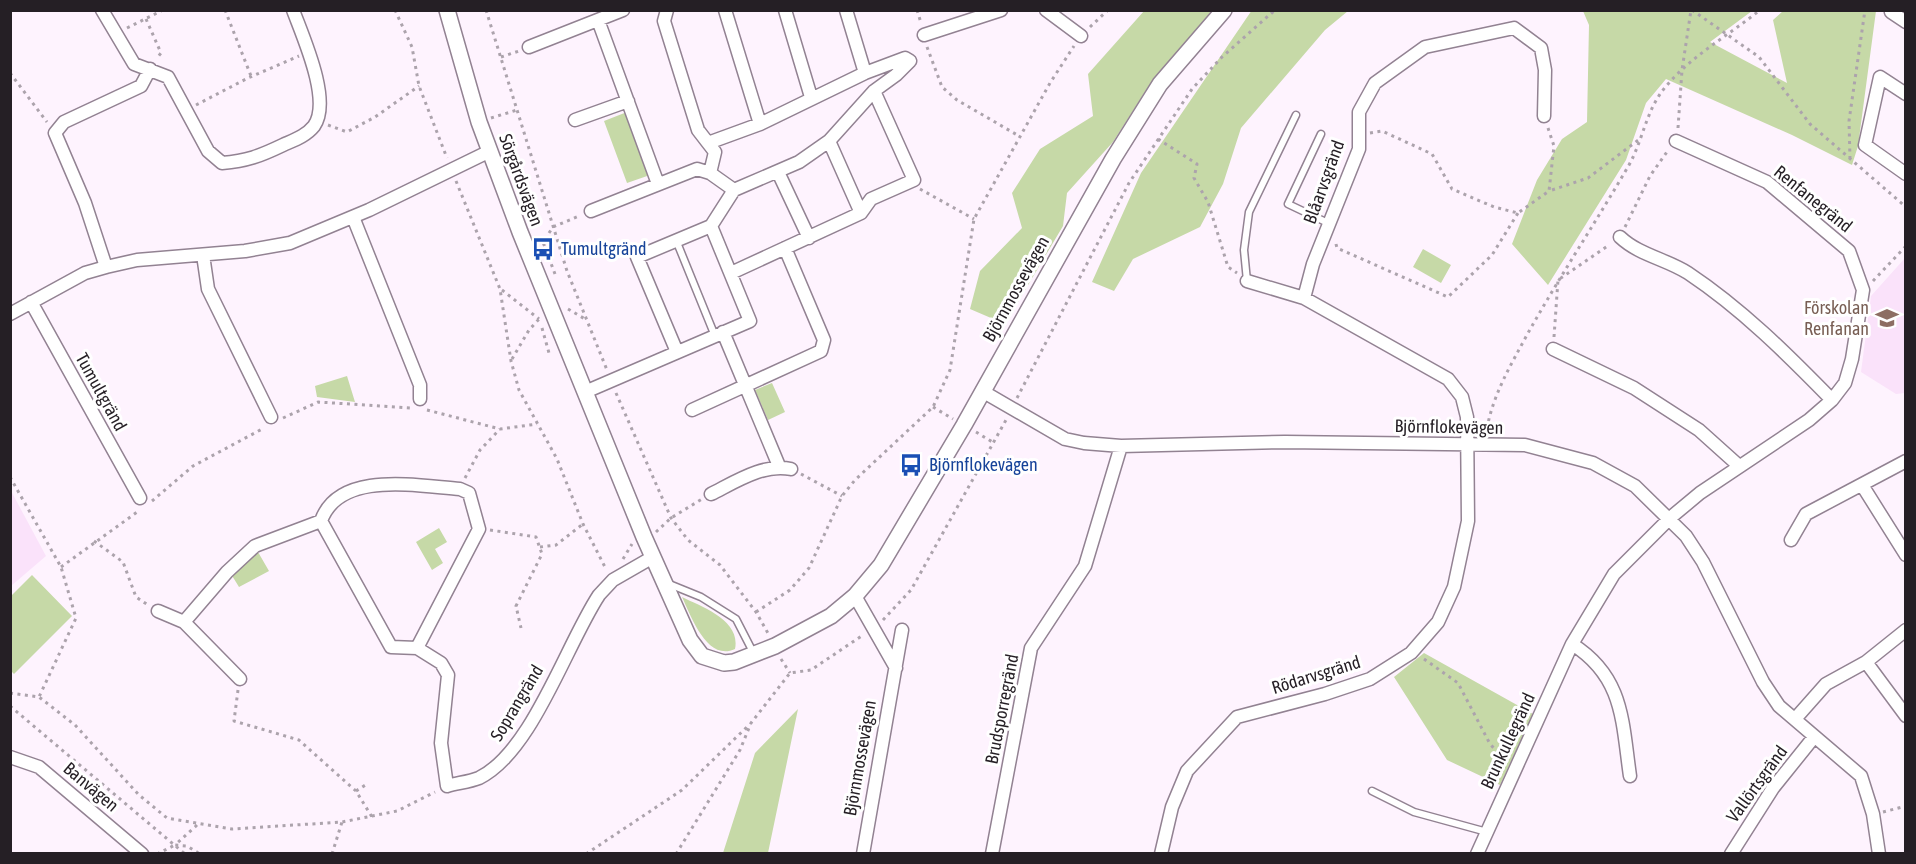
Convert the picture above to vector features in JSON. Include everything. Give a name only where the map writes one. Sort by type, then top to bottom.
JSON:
[{"type":"street","points":[[102,10],[134,64],[168,76],[208,151],[222,163],[248,161],[302,137],[314,126],[320,101],[309,52],[293,10]]},
{"type":"street","name":"Sörgårdsvägen","points":[[447,10],[490,151],[644,537],[696,648],[702,656],[715,661],[734,662]]},
{"type":"street","points":[[529,48],[623,10]]},
{"type":"street","points":[[667,10],[664,21],[698,130],[715,152],[710,173]]},
{"type":"street","points":[[725,10],[760,124]]},
{"type":"street","points":[[785,10],[811,97]]},
{"type":"street","points":[[846,10],[865,72]]},
{"type":"street","points":[[1046,10],[1082,36]]},
{"type":"street","name":"Björnmossevägen","points":[[734,662],[775,646],[831,616],[855,596],[881,565],[1113,159],[1160,84],[1224,10]]},
{"type":"street","points":[[924,35],[996,11]]},
{"type":"street","points":[[1891,12],[1905,22]]},
{"type":"street","points":[[598,20],[658,184]]},
{"type":"street","name":"Blåarvsgränd","points":[[1304,298],[1328,223],[1359,149],[1359,111],[1376,83],[1425,47],[1514,28],[1541,48],[1545,70],[1544,116]]},
{"type":"street","points":[[677,351],[637,257],[711,226],[734,190],[800,162],[829,141],[874,91],[897,75],[910,61],[905,58],[865,72],[760,124],[708,142]]},
{"type":"street","points":[[106,267],[85,203],[55,134],[64,122],[141,86],[150,69]]},
{"type":"street","points":[[1905,94],[1880,77],[1865,145],[1905,174]]},
{"type":"street","points":[[731,273],[861,213],[871,199],[914,180],[874,91]]},
{"type":"street","points":[[575,120],[628,101]]},
{"type":"street","points":[[829,141],[861,213]]},
{"type":"street","name":"Renfanegränd","points":[[1670,518],[1738,465],[1809,420],[1832,400],[1845,383],[1852,360],[1863,290],[1849,251],[1767,182],[1676,141]]},
{"type":"street","points":[[10,314],[85,273],[106,267],[137,260],[245,251],[290,243],[354,217],[490,151]]},
{"type":"street","points":[[591,211],[697,169],[710,173],[734,190]]},
{"type":"street","points":[[778,172],[809,238]]},
{"type":"street","points":[[354,217],[420,385],[420,399]]},
{"type":"street","points":[[585,392],[750,321],[711,226]]},
{"type":"street","points":[[1620,237],[1631,248],[1685,272],[1720,296],[1781,347],[1832,400]]},
{"type":"street","points":[[692,410],[821,351],[824,340],[785,248]]},
{"type":"street","points":[[203,255],[208,289],[270,422]]},
{"type":"street","points":[[1247,280],[1304,298],[1448,379],[1462,397],[1468,430],[1467,446]]},
{"type":"street","name":"Tumultgränd","points":[[32,302],[140,498]]},
{"type":"street","points":[[711,494],[757,472],[785,467],[719,334]]},
{"type":"street","points":[[1553,349],[1634,388],[1699,430],[1738,465]]},
{"type":"street","name":"Björnflokevägen","points":[[982,391],[1065,439],[1084,444],[1121,446],[1274,442],[1525,446],[1593,463],[1635,486],[1670,518],[1703,561],[1763,682],[1779,706],[1861,776],[1873,814],[1879,854]]},
{"type":"street","name":"Brudsporregränd","points":[[993,854],[1032,648],[1085,566],[1121,446]]},
{"type":"street","name":"Rödarvsgränd","points":[[1161,854],[1172,807],[1186,771],[1237,717],[1325,694],[1370,679],[1411,652],[1438,622],[1454,587],[1468,521],[1467,446]]},
{"type":"street","points":[[1791,540],[1806,514],[1905,461]]},
{"type":"street","points":[[417,648],[479,529],[469,494],[460,489],[386,483],[343,493],[326,507],[321,521],[391,647],[417,648],[441,663],[448,675],[441,743],[447,786]]},
{"type":"street","points":[[1862,485],[1905,555]]},
{"type":"street","name":"Brunkullegränd","points":[[1478,854],[1514,769],[1572,644],[1614,574],[1670,518]]},
{"type":"street","points":[[184,622],[227,572],[255,546],[321,521]]},
{"type":"street","name":"Soprangränd","points":[[447,786],[478,778],[505,759],[523,736],[590,609],[613,580],[653,557]]},
{"type":"street","points":[[855,596],[896,668]]},
{"type":"street","points":[[158,611],[184,622],[240,679]]},
{"type":"street","name":"Björnmossevägen","points":[[863,854],[903,630]]},
{"type":"street","points":[[1795,719],[1826,684],[1866,662],[1905,630]]},
{"type":"street","points":[[1572,644],[1589,655],[1608,677],[1620,702],[1630,776]]},
{"type":"street","points":[[1866,662],[1905,716]]},
{"type":"street","name":"Vallörtsgränd","points":[[1731,854],[1773,788],[1814,737]]},
{"type":"street","name":"Banvägen","points":[[10,757],[39,767],[142,854]]},
{"type":"lane","points":[[1247,280],[1244,250],[1249,212],[1296,115]]},
{"type":"lane","points":[[1321,134],[1288,204],[1328,223]]},
{"type":"lane","points":[[676,240],[719,334]]},
{"type":"lane","points":[[664,582],[701,597],[736,619],[754,655]]},
{"type":"lane","points":[[1372,791],[1414,812],[1487,832]]},
{"type":"path","points":[[116,33],[164,10]]},
{"type":"path","points":[[225,10],[251,76]]},
{"type":"path","points":[[394,10],[412,46],[419,86],[500,289],[519,390],[557,459],[583,524],[601,562],[613,580]]},
{"type":"path","points":[[486,10],[567,272],[671,518],[688,540],[720,566],[756,612],[790,673]]},
{"type":"path","points":[[917,10],[942,87],[957,100],[1020,136]]},
{"type":"path","points":[[756,612],[790,590],[809,568],[842,496],[855,480],[933,407],[950,370],[974,219],[1050,82],[1082,36],[1107,10]]},
{"type":"path","points":[[586,854],[682,790],[751,723],[790,673],[811,670],[892,614],[911,590],[1012,408],[1129,183],[1192,89],[1245,35],[1275,10]]},
{"type":"path","points":[[1558,280],[1620,237],[1650,176],[1676,141],[1682,70],[1691,10],[1730,34],[1760,57],[1810,124],[1905,207]]},
{"type":"path","points":[[1468,430],[1487,428],[1492,401],[1558,280],[1630,164],[1642,137],[1650,108],[1682,70],[1760,10]]},
{"type":"path","points":[[1850,159],[1850,121],[1865,10]]},
{"type":"path","points":[[146,19],[161,53],[150,69]]},
{"type":"path","points":[[501,57],[529,48]]},
{"type":"path","points":[[186,110],[251,76],[309,52]]},
{"type":"path","points":[[10,73],[55,134]]},
{"type":"path","points":[[318,117],[329,126],[347,132],[375,117],[419,86]]},
{"type":"path","points":[[1544,116],[1554,146],[1549,191]]},
{"type":"path","points":[[1359,134],[1382,131],[1432,154],[1452,189],[1494,207],[1518,213]]},
{"type":"path","points":[[1328,223],[1337,248],[1448,297],[1492,255],[1518,213],[1549,191],[1588,178],[1642,137]]},
{"type":"path","points":[[1158,139],[1197,164],[1194,178],[1208,202],[1228,267],[1247,280]]},
{"type":"path","points":[[914,180],[921,190],[974,219]]},
{"type":"path","points":[[555,276],[543,242],[553,227],[591,211]]},
{"type":"path","points":[[1863,290],[1880,276],[1905,246]]},
{"type":"path","points":[[1553,349],[1558,280]]},
{"type":"path","points":[[500,289],[538,318],[549,353]]},
{"type":"path","points":[[61,567],[94,541],[148,505],[193,466],[270,422],[318,402],[426,410],[500,429],[537,423]]},
{"type":"path","points":[[460,489],[480,450],[500,429]]},
{"type":"path","points":[[785,467],[842,496]]},
{"type":"path","points":[[10,477],[61,567],[76,618],[39,697]]},
{"type":"path","points":[[671,518],[711,494]]},
{"type":"path","points":[[540,547],[556,545],[583,524]]},
{"type":"path","points":[[479,529],[536,537],[542,554],[516,606],[521,628]]},
{"type":"path","points":[[622,560],[630,545],[644,537]]},
{"type":"path","points":[[94,541],[123,562],[136,597],[158,611]]},
{"type":"path","points":[[1411,652],[1458,683],[1490,744],[1514,769]]},
{"type":"path","points":[[240,679],[234,721],[299,740],[356,791],[372,818]]},
{"type":"path","points":[[10,693],[39,697],[75,725],[139,795],[166,818],[197,825],[232,829],[372,818],[397,811],[447,786]]},
{"type":"path","points":[[10,706],[185,854]]},
{"type":"path","points":[[676,854],[740,750],[751,723]]},
{"type":"path","points":[[356,791],[366,784]]},
{"type":"path","points":[[1873,814],[1905,806]]},
{"type":"path","points":[[332,854],[342,822]]},
{"type":"path","points":[[158,854],[175,845],[197,825]]},
{"type":"path","points":[[175,845],[187,846],[200,854]]},
{"type":"shaded area","name":"Förskolan Renfanan","points":[[1905,258],[1905,393],[1896,394],[1861,372],[1871,296]]},
{"type":"shaded area","points":[[10,489],[46,556],[11,586],[10,586]]},
{"type":"green space","points":[[1252,10],[1348,11],[1325,30],[1241,128],[1223,184],[1200,227],[1133,259],[1114,291],[1092,282],[1141,173]]},
{"type":"green space","points":[[1144,11],[1212,11],[1154,78],[1113,142],[1067,193],[1063,226],[1005,324],[970,309],[980,271],[1022,228],[1012,193],[1040,149],[1093,116],[1088,74]]},
{"type":"green space","points":[[1583,11],[1752,11],[1710,42],[1787,83],[1773,20],[1783,11],[1876,11],[1858,146],[1852,165],[1792,135],[1666,79],[1646,103],[1626,160],[1548,285],[1512,244],[1537,180],[1562,139],[1587,122],[1589,25]]},
{"type":"green space","points":[[627,112],[650,175],[627,183],[604,121]]},
{"type":"green space","points":[[1423,249],[1451,265],[1441,283],[1413,267]]},
{"type":"green space","points":[[347,376],[355,402],[317,397],[315,386]]},
{"type":"green space","points":[[772,383],[785,412],[768,420],[755,390]]},
{"type":"green space","points":[[439,528],[447,542],[435,549],[443,563],[432,570],[416,542]]},
{"type":"green space","points":[[258,552],[269,571],[239,587],[231,574]]},
{"type":"green space","points":[[32,575],[72,616],[14,674],[10,670],[11,596]]},
{"type":"green space","points":[[682,597],[709,610],[726,622],[735,639],[735,649],[725,651],[716,649],[708,643],[695,625]]},
{"type":"green space","points":[[1424,653],[1533,714],[1500,785],[1447,760],[1394,677]]},
{"type":"green space","points":[[798,709],[768,853],[723,853],[755,753]]},
{"type":"place","name":"Tumultgränd","points":[[543,249]]},
{"type":"place","name":"Förskolan Renfanan","points":[[1887,318]]},
{"type":"place","name":"Björnflokevägen","points":[[911,465]]}]
